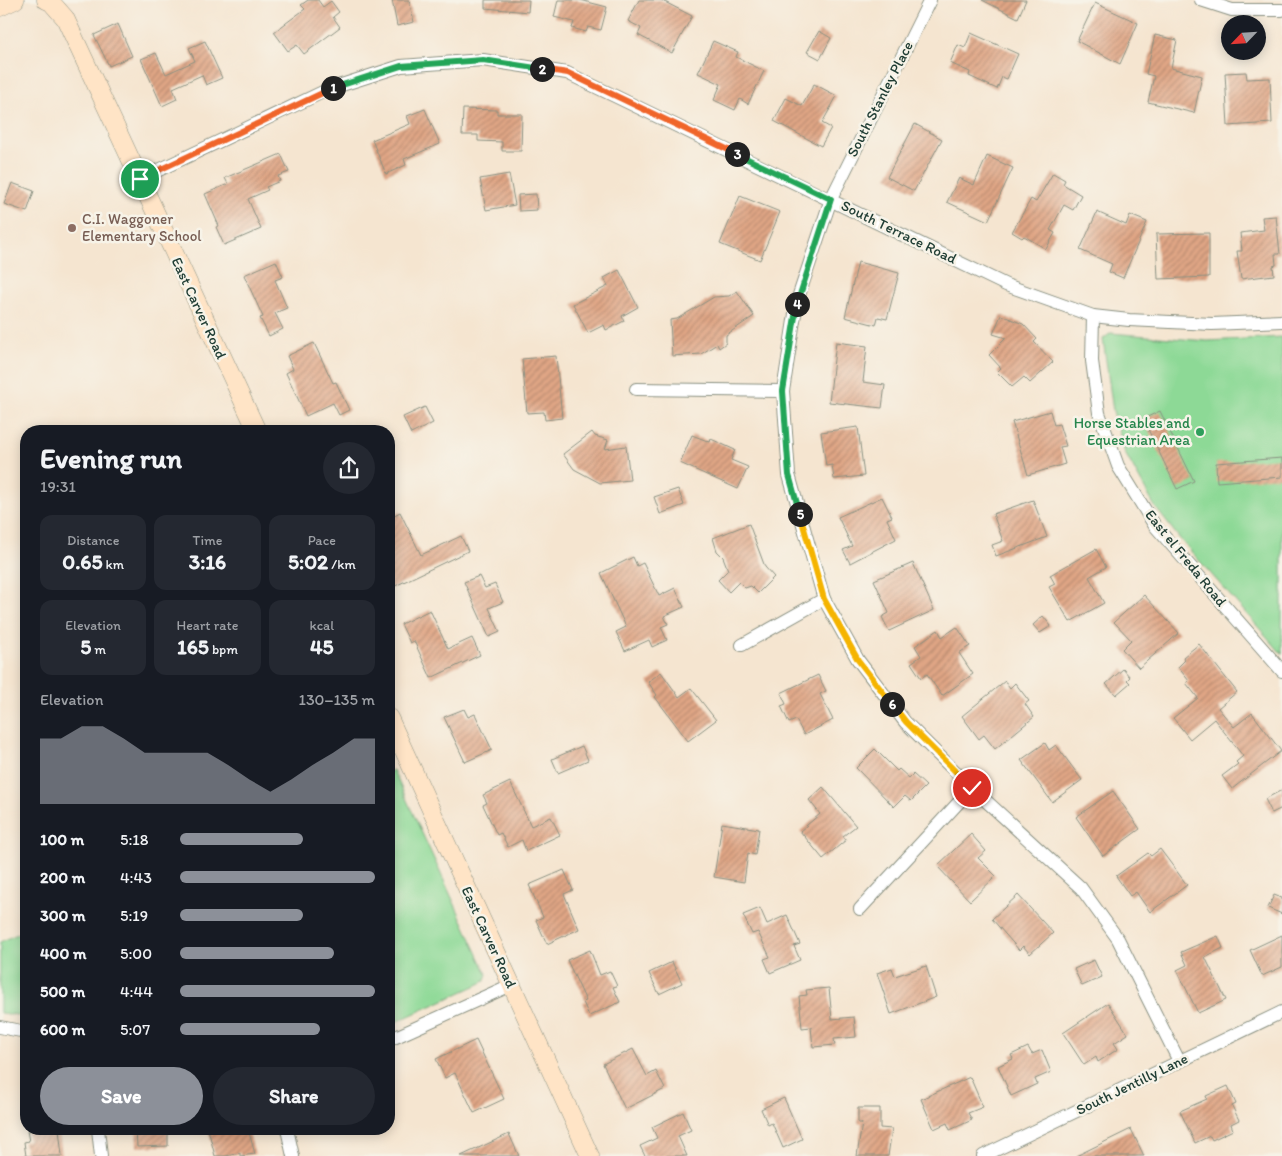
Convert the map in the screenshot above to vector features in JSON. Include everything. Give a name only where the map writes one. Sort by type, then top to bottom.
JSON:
[{"type":"street","points":[[0,7],[15,0]]},
{"type":"street","name":"East Carver Road","points":[[46,0],[51,2],[65,18],[254,425]]},
{"type":"street","name":"South Stanley Place","points":[[930,0],[831,199],[798,301],[783,391],[789,475],[824,599],[858,660],[906,722],[972,788],[1081,888],[1118,939],[1178,1061]]},
{"type":"street","points":[[1201,0],[1232,10],[1282,10]]},
{"type":"street","name":"South Terrace Road","points":[[140,179],[329,89],[401,66],[483,60],[568,73],[1006,285],[1093,316],[1129,320],[1212,324],[1282,321]]},
{"type":"street","name":"East el Freda Road","points":[[1093,316],[1092,361],[1099,413],[1118,466],[1155,526],[1282,671]]},
{"type":"street","points":[[636,389],[783,391]]},
{"type":"street","points":[[742,645],[824,599]]},
{"type":"street","name":"East Carver Road","points":[[395,731],[590,1156]]},
{"type":"street","points":[[860,909],[972,788]]},
{"type":"street","points":[[395,1037],[511,985]]},
{"type":"street","name":"South Jentilly Lane","points":[[983,1156],[1282,1012]]},
{"type":"street","points":[[0,1026],[20,1031]]},
{"type":"street","points":[[99,1135],[102,1156]]},
{"type":"street","points":[[288,1135],[293,1156]]},
{"type":"green space","name":"Horse Stables and Equestrian Area","points":[[1111,333],[1207,341],[1282,337],[1282,654],[1180,539],[1155,507],[1125,453],[1113,411],[1103,339]]},
{"type":"green space","points":[[395,774],[487,974],[485,981],[395,1022]]},
{"type":"green space","points":[[20,933],[20,1015],[0,1013],[0,942]]},
{"type":"building","points":[[308,0],[318,0],[323,7],[331,1],[339,12],[333,17],[340,27],[304,54],[297,45],[288,51],[274,32],[305,9],[301,5]]},
{"type":"building","points":[[392,0],[409,0],[414,22],[397,26]]},
{"type":"building","points":[[485,0],[529,0],[528,12],[485,8]]},
{"type":"building","points":[[558,0],[580,0],[607,7],[601,30],[588,27],[586,32],[572,28],[574,22],[554,17]]},
{"type":"building","points":[[639,0],[661,0],[692,16],[672,53],[638,35],[641,28],[628,21]]},
{"type":"building","points":[[982,0],[1026,0],[1018,18]]},
{"type":"building","points":[[1095,3],[1138,23],[1120,64],[1077,41]]},
{"type":"building","points":[[118,24],[132,56],[109,66],[94,35]]},
{"type":"building","points":[[819,31],[831,38],[820,59],[807,52]]},
{"type":"building","points":[[971,33],[1018,54],[1007,79],[1002,77],[997,89],[969,76],[970,72],[950,63],[958,45],[965,48]]},
{"type":"building","points":[[1155,35],[1177,40],[1171,68],[1202,76],[1194,113],[1148,102],[1154,76],[1146,74]]},
{"type":"building","points":[[205,41],[222,78],[206,85],[202,75],[173,88],[177,99],[162,106],[141,59],[156,53],[166,74],[195,61],[189,48]]},
{"type":"building","points":[[713,41],[738,52],[736,57],[764,71],[748,104],[740,99],[735,110],[714,100],[721,84],[698,73]]},
{"type":"building","points":[[1246,72],[1247,79],[1270,78],[1272,123],[1228,126],[1225,73]]},
{"type":"building","points":[[814,84],[837,96],[822,123],[831,128],[821,146],[774,121],[786,98],[802,106]]},
{"type":"building","points":[[425,109],[440,144],[404,159],[406,165],[386,174],[372,140],[410,124],[407,116]]},
{"type":"building","points":[[463,109],[497,110],[497,114],[522,114],[521,151],[502,151],[502,142],[478,141],[478,135],[462,135]]},
{"type":"building","points":[[915,124],[942,139],[914,191],[887,177]]},
{"type":"building","points":[[281,154],[289,172],[278,176],[280,181],[266,187],[268,190],[248,199],[261,229],[224,245],[216,227],[219,226],[205,194],[228,184],[225,178]]},
{"type":"building","points":[[987,156],[1013,168],[988,221],[947,202],[959,178],[974,185]]},
{"type":"building","points":[[1053,173],[1065,180],[1063,184],[1081,195],[1073,210],[1064,205],[1050,230],[1055,233],[1046,249],[1024,236],[1022,238],[1012,232],[1031,199],[1036,202]]},
{"type":"building","points":[[509,174],[515,205],[486,210],[480,179]]},
{"type":"building","points":[[12,183],[34,191],[27,212],[4,204]]},
{"type":"building","points":[[536,194],[537,210],[519,211],[518,195]]},
{"type":"building","points":[[740,196],[780,212],[760,260],[720,244]]},
{"type":"building","points":[[1097,212],[1126,225],[1130,215],[1147,222],[1123,278],[1109,272],[1112,264],[1080,250]]},
{"type":"building","points":[[1276,216],[1280,254],[1275,254],[1276,265],[1273,266],[1274,275],[1241,279],[1237,251],[1242,251],[1240,233],[1264,230],[1262,217]]},
{"type":"building","points":[[1209,233],[1209,277],[1158,279],[1156,234]]},
{"type":"building","points":[[276,261],[283,277],[275,280],[287,308],[275,313],[283,329],[269,336],[260,318],[263,317],[244,275]]},
{"type":"building","points":[[858,262],[899,273],[887,319],[878,317],[876,325],[845,317]]},
{"type":"building","points":[[619,270],[638,307],[622,316],[624,321],[606,330],[604,325],[588,333],[573,304],[608,286],[604,278]]},
{"type":"building","points":[[737,291],[754,316],[726,335],[726,343],[719,348],[717,344],[701,354],[672,356],[670,320],[677,319],[714,297],[729,296]]},
{"type":"building","points":[[1001,315],[1023,324],[1037,339],[1034,342],[1053,362],[1030,383],[1024,377],[1012,387],[997,372],[1001,368],[989,355],[1006,338],[993,334]]},
{"type":"building","points":[[836,342],[867,346],[863,382],[885,385],[882,408],[829,402]]},
{"type":"building","points":[[314,343],[333,383],[336,382],[349,410],[339,415],[333,403],[306,416],[286,373],[293,369],[287,356]]},
{"type":"building","points":[[556,356],[562,418],[545,420],[544,412],[527,413],[522,359]]},
{"type":"building","points":[[425,407],[433,423],[411,434],[403,417]]},
{"type":"building","points":[[1050,411],[1054,425],[1059,424],[1066,446],[1060,447],[1065,464],[1028,475],[1012,422]]},
{"type":"building","points":[[1160,411],[1194,481],[1177,489],[1143,419]]},
{"type":"building","points":[[858,427],[864,476],[834,479],[832,465],[826,466],[821,432]]},
{"type":"building","points":[[592,432],[595,436],[608,440],[605,449],[626,446],[630,480],[600,483],[574,469],[563,454]]},
{"type":"building","points":[[692,435],[710,442],[711,439],[735,450],[731,460],[748,467],[738,489],[680,463]]},
{"type":"building","points":[[1282,458],[1282,477],[1217,482],[1216,463]]},
{"type":"building","points":[[678,489],[684,505],[660,514],[654,497]]},
{"type":"building","points":[[882,497],[892,517],[887,519],[896,539],[850,563],[843,550],[852,546],[838,517]]},
{"type":"building","points":[[1033,500],[1047,537],[996,556],[992,545],[1003,541],[993,514]]},
{"type":"building","points":[[400,512],[421,555],[461,536],[468,551],[395,586],[395,515]]},
{"type":"building","points":[[749,524],[765,567],[774,577],[758,593],[751,586],[745,588],[739,582],[729,592],[718,580],[728,570],[723,557],[717,551],[713,538]]},
{"type":"building","points":[[1096,549],[1106,567],[1089,577],[1104,603],[1070,622],[1049,587],[1055,584],[1050,575]]},
{"type":"building","points":[[633,557],[637,566],[643,563],[659,596],[675,588],[684,607],[664,616],[668,624],[661,627],[667,640],[652,647],[649,640],[625,651],[616,632],[626,627],[601,573]]},
{"type":"building","points":[[913,563],[934,610],[889,631],[882,617],[889,613],[874,580]]},
{"type":"building","points":[[479,576],[485,588],[495,584],[503,602],[489,608],[500,632],[489,637],[464,582]]},
{"type":"building","points":[[1144,595],[1179,633],[1139,668],[1122,649],[1131,640],[1114,622]]},
{"type":"building","points":[[430,610],[448,649],[472,638],[480,655],[431,678],[414,641],[410,643],[401,624]]},
{"type":"building","points":[[1043,616],[1051,626],[1040,633],[1033,625]]},
{"type":"building","points":[[957,627],[970,646],[959,653],[973,674],[942,696],[927,674],[921,678],[911,663],[921,656],[915,646],[938,630],[942,637]]},
{"type":"building","points":[[1199,644],[1237,692],[1218,708],[1234,727],[1252,713],[1281,751],[1232,789],[1222,776],[1238,764],[1236,762],[1243,756],[1214,719],[1190,739],[1173,718],[1198,698],[1186,683],[1189,681],[1178,667],[1185,660],[1183,657]]},
{"type":"building","points":[[1123,669],[1130,677],[1127,680],[1130,683],[1116,695],[1106,684]]},
{"type":"building","points":[[661,672],[679,697],[691,688],[716,720],[688,741],[655,697],[657,695],[648,682]]},
{"type":"building","points":[[818,675],[826,691],[820,694],[833,720],[804,735],[796,720],[789,723],[781,706],[786,704],[781,693]]},
{"type":"building","points":[[1005,681],[1010,688],[1015,683],[1029,701],[1025,704],[1034,717],[995,749],[984,735],[979,739],[962,716]]},
{"type":"building","points":[[464,709],[468,717],[475,714],[492,750],[465,762],[444,717]]},
{"type":"building","points":[[1045,743],[1049,750],[1056,745],[1082,780],[1052,802],[1021,760]]},
{"type":"building","points":[[582,746],[588,760],[558,773],[552,759]]},
{"type":"building","points":[[875,749],[897,771],[899,769],[909,778],[913,774],[926,786],[911,801],[905,796],[894,807],[856,768]]},
{"type":"building","points":[[510,782],[531,826],[551,817],[560,835],[526,851],[522,840],[508,847],[501,833],[497,835],[483,805],[487,803],[483,795]]},
{"type":"building","points":[[823,787],[856,826],[843,836],[846,840],[823,859],[800,831],[820,814],[809,800]]},
{"type":"building","points":[[1282,790],[1282,808],[1272,813],[1265,799]]},
{"type":"building","points":[[1113,791],[1140,829],[1103,856],[1076,817]]},
{"type":"building","points":[[722,823],[759,829],[755,855],[748,853],[744,882],[714,877]]},
{"type":"building","points":[[971,834],[986,851],[978,858],[996,876],[970,901],[937,866]]},
{"type":"building","points":[[1160,849],[1187,885],[1150,912],[1136,892],[1130,896],[1116,876],[1148,853],[1151,856]]},
{"type":"building","points":[[564,870],[573,890],[564,894],[579,929],[547,944],[536,920],[543,917],[529,885]]},
{"type":"building","points":[[1018,895],[1053,933],[1030,954],[1023,946],[1019,950],[992,919]]},
{"type":"building","points":[[1274,895],[1282,898],[1282,914],[1268,908]]},
{"type":"building","points":[[760,908],[767,924],[787,915],[800,944],[794,946],[800,960],[770,973],[764,959],[770,957],[758,932],[752,934],[743,915]]},
{"type":"building","points":[[1282,935],[1282,967],[1262,976],[1250,950]]},
{"type":"building","points":[[1218,936],[1223,948],[1205,957],[1226,1000],[1198,1013],[1177,970],[1187,965],[1181,952]]},
{"type":"building","points":[[590,950],[600,975],[610,971],[617,986],[613,987],[620,1002],[589,1016],[583,1002],[586,1001],[567,960]]},
{"type":"building","points":[[1094,960],[1102,977],[1082,986],[1074,969]]},
{"type":"building","points":[[672,962],[682,983],[659,994],[649,973]]},
{"type":"building","points":[[926,966],[936,997],[891,1014],[877,973],[892,968],[895,976]]},
{"type":"building","points":[[829,988],[832,1019],[854,1017],[856,1037],[834,1039],[835,1045],[813,1047],[811,1027],[802,1028],[799,996],[807,995],[806,990]]},
{"type":"building","points":[[1108,1003],[1128,1034],[1114,1043],[1118,1049],[1098,1062],[1096,1057],[1084,1065],[1063,1033]]},
{"type":"building","points":[[476,1040],[504,1099],[474,1113],[455,1073],[445,1078],[436,1059]]},
{"type":"building","points":[[1028,1047],[1032,1054],[1042,1050],[1051,1072],[1035,1079],[1037,1084],[1011,1096],[998,1066],[1013,1059],[1011,1055]]},
{"type":"building","points":[[633,1049],[647,1076],[656,1071],[665,1089],[625,1109],[603,1064]]},
{"type":"building","points":[[970,1077],[983,1107],[968,1113],[972,1120],[950,1130],[947,1123],[934,1129],[921,1099]]},
{"type":"building","points":[[1228,1086],[1236,1104],[1232,1106],[1239,1120],[1231,1124],[1233,1130],[1212,1140],[1210,1136],[1195,1143],[1180,1111],[1207,1099],[1206,1096]]},
{"type":"building","points":[[784,1098],[802,1139],[783,1148],[772,1123],[768,1125],[761,1109]]},
{"type":"building","points":[[858,1108],[880,1108],[880,1128],[892,1129],[888,1156],[857,1156],[862,1123],[858,1123]]},
{"type":"building","points":[[683,1112],[691,1130],[678,1136],[687,1156],[645,1156],[640,1146],[657,1138],[652,1127]]},
{"type":"building","points":[[1131,1129],[1144,1156],[1076,1156]]},
{"type":"building","points":[[509,1134],[519,1156],[461,1156]]},
{"type":"building","points":[[28,1135],[60,1135],[62,1156],[26,1156],[24,1142],[29,1141]]},
{"type":"building","points":[[136,1135],[168,1135],[168,1146],[137,1147]]},
{"type":"building","points":[[210,1135],[250,1135],[255,1154],[240,1156],[240,1153],[215,1156]]},
{"type":"place","name":"C.I. Waggoner Elementary School","points":[[72,228]]},
{"type":"place","name":"Horse Stables and Equestrian Area","points":[[1200,432]]},
{"type":"route","points":[[140,179],[329,89],[401,66],[483,60],[568,73],[831,199],[798,301],[783,391],[789,475],[824,599],[858,660],[906,722],[972,788]]}]
